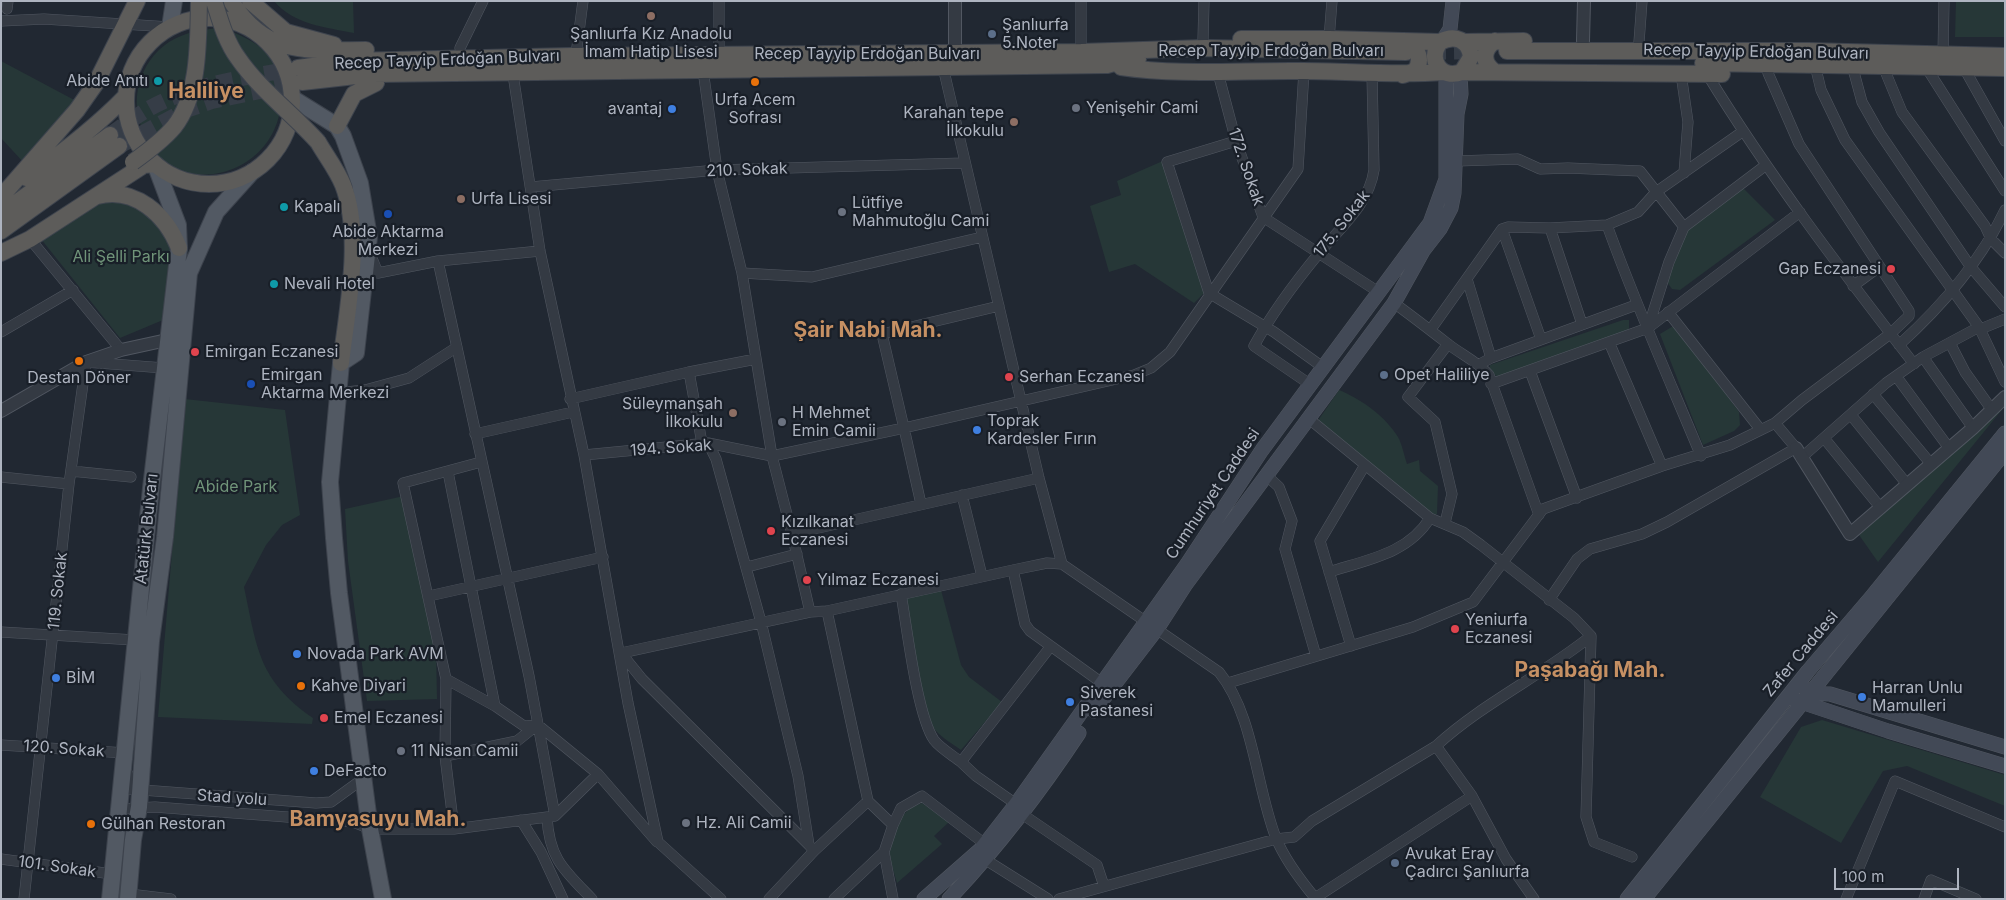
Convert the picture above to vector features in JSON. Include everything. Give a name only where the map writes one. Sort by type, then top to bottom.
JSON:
[{"type":"highway","points":[[3,190],[77,110],[96,83],[137,1]]},
{"type":"highway","points":[[1,245],[133,162],[150,150],[174,126],[184,108],[194,72],[199,1]]},
{"type":"highway","points":[[214,1],[227,39],[237,58],[272,97],[318,142],[343,185],[352,227],[348,301],[341,363]]},
{"type":"highway","points":[[231,1],[241,16],[260,36],[277,53],[288,74],[292,98],[291,115],[282,140],[266,161],[252,172],[236,179],[200,184],[182,180],[155,164],[138,145],[128,122],[125,97],[132,69],[147,45],[170,27],[192,19],[216,18],[240,24],[260,36],[294,49],[663,47],[691,65],[662,80],[376,83],[330,86],[305,92],[292,98]]},
{"type":"highway","points":[[250,1],[286,32],[348,50]]},
{"type":"highway","points":[[1407,51],[1452,38],[1503,50],[1583,41],[1694,43],[1809,60]]},
{"type":"highway","points":[[1081,52],[1096,45],[1119,41],[1330,39],[1417,51],[1419,63],[1415,71],[1401,76]]},
{"type":"highway","points":[[1442,41],[1434,58],[1435,64],[1453,72]]},
{"type":"highway","points":[[1453,72],[1470,58],[1468,46],[1462,41]]},
{"type":"highway","points":[[1495,72],[1486,63],[1485,56],[1489,45],[1503,50]]},
{"type":"highway","name":"Recep Tayyip Erdoğan Bulvarı","points":[[691,65],[719,54],[1081,52],[1204,48],[1407,51]]},
{"type":"highway","name":"Recep Tayyip Erdoğan Bulvarı","points":[[1503,50],[1809,60],[1944,55],[2005,56]]},
{"type":"highway","name":"Recep Tayyip Erdoğan Bulvarı","points":[[300,75],[350,61],[943,67],[1107,66],[1128,59],[1407,51]]},
{"type":"highway","points":[[1107,66],[1138,70],[1218,72],[1304,71],[1401,76],[1453,72],[1707,74],[1768,73],[1809,60]]},
{"type":"highway","name":"Recep Tayyip Erdoğan Bulvarı","points":[[1809,60],[1852,65],[2005,68]]},
{"type":"highway","points":[[337,126],[354,94],[376,83]]},
{"type":"highway","points":[[3,190],[69,148],[104,119],[125,97]]},
{"type":"highway","points":[[1,214],[114,141],[1,231]]},
{"type":"highway","points":[[1,253],[30,239],[144,165],[155,164]]},
{"type":"highway","points":[[95,197],[109,193],[139,200],[158,212],[173,234],[179,248]]},
{"type":"main road","points":[[170,27],[174,1]]},
{"type":"main road","points":[[1442,41],[1450,29],[1453,1]]},
{"type":"main road","points":[[1458,1],[1462,41]]},
{"type":"main road","name":"Cumhuriyet Caddesi","points":[[949,899],[986,860],[1102,682],[1186,584],[1394,303],[1423,251],[1440,229],[1451,208],[1456,161],[1457,114],[1461,94],[1453,72]]},
{"type":"main road","name":"Cumhuriyet Caddesi","points":[[924,899],[970,859],[1019,809],[1096,707],[1152,625],[1262,450],[1324,368],[1377,291],[1430,222],[1446,179],[1453,72]]},
{"type":"main road","points":[[292,98],[337,126],[343,136],[360,183],[369,237],[356,353],[341,363],[330,482],[339,594],[370,828],[383,899]]},
{"type":"main road","name":"Atatürk Bulvarı","points":[[110,899],[126,753],[135,640],[167,340],[179,248],[178,226],[155,164]]},
{"type":"main road","points":[[128,896],[133,840],[139,807],[151,641],[166,527],[188,273],[216,212],[252,172]]},
{"type":"main road","name":"Zafer Caddesi","points":[[1627,899],[1797,684],[2005,434]]},
{"type":"main road","name":"Zafer Caddesi","points":[[1644,899],[2005,452]]},
{"type":"main road","points":[[1797,684],[1806,698],[1888,731],[2005,766]]},
{"type":"main road","points":[[1787,697],[1806,698],[1830,694],[2005,747]]},
{"type":"street","points":[[460,48],[483,1]]},
{"type":"street","points":[[577,46],[583,1]]},
{"type":"street","points":[[719,1],[719,54]]},
{"type":"street","points":[[955,1],[955,53]]},
{"type":"street","points":[[1081,1],[1081,52]]},
{"type":"street","points":[[1203,40],[1204,1]]},
{"type":"street","points":[[1330,39],[1332,1]]},
{"type":"street","points":[[1583,41],[1584,1]]},
{"type":"street","points":[[1639,42],[1642,1]]},
{"type":"street","points":[[1944,1],[1944,55]]},
{"type":"street","points":[[1,21],[44,19],[170,27]]},
{"type":"street","points":[[1809,60],[1845,140],[1979,327],[2005,382]]},
{"type":"street","points":[[691,65],[742,273],[772,456],[810,612]]},
{"type":"street","points":[[1852,65],[1862,102],[1870,117],[1934,216],[1970,266],[2005,307]]},
{"type":"street","points":[[1883,66],[1902,112],[1985,226],[1991,239],[2005,253]]},
{"type":"street","points":[[943,67],[1039,478],[1057,553],[1062,564]]},
{"type":"street","points":[[1926,67],[2005,192]]},
{"type":"street","points":[[1964,68],[2005,141]]},
{"type":"street","name":"194. Sokak","points":[[584,455],[705,443],[772,456],[1134,375],[1151,368],[1170,352],[1298,169],[1304,71]]},
{"type":"street","name":"172. Sokak","points":[[1218,72],[1236,141],[1264,218],[1377,291]]},
{"type":"street","points":[[1228,683],[1441,617],[1473,602],[1543,509],[1662,466],[1701,456],[1730,445],[1775,423],[1890,334],[1909,316],[1909,311],[1799,144],[1768,73]]},
{"type":"street","name":"175. Sokak","points":[[1311,385],[1254,346],[1264,328],[1319,253],[1364,200],[1371,186],[1374,170],[1372,74]]},
{"type":"street","points":[[1681,74],[1688,122],[1684,173]]},
{"type":"street","points":[[1707,74],[1742,132],[1766,166],[1853,286],[1914,364]]},
{"type":"street","points":[[514,81],[540,252],[570,399],[584,455],[621,653],[630,713],[658,842]]},
{"type":"street","points":[[1430,328],[1502,229],[1508,227],[1550,228],[1607,224],[1638,212],[1656,192],[1742,132]]},
{"type":"street","points":[[1236,141],[1168,162],[1209,294],[1324,368]]},
{"type":"street","points":[[1456,161],[1518,159],[1540,169],[1631,169],[1640,171],[1684,227]]},
{"type":"street","name":"210. Sokak","points":[[531,187],[717,170],[964,163]]},
{"type":"street","points":[[1648,328],[1668,262],[1684,227],[1766,166]]},
{"type":"street","points":[[1899,345],[1936,312],[1953,292],[1991,239],[2005,210]]},
{"type":"street","points":[[1491,384],[1648,328],[1800,212]]},
{"type":"street","points":[[1607,224],[1636,305],[1648,328],[1701,456]]},
{"type":"street","points":[[1550,228],[1582,324]]},
{"type":"street","points":[[1502,229],[1540,339]]},
{"type":"street","points":[[742,273],[812,277],[982,237]]},
{"type":"street","points":[[30,239],[121,350]]},
{"type":"street","points":[[368,247],[378,273],[438,261],[540,252]]},
{"type":"street","points":[[438,261],[508,578],[538,725],[551,817],[553,852],[560,866],[592,899]]},
{"type":"street","points":[[1853,286],[1879,266]]},
{"type":"street","points":[[1467,279],[1491,358]]},
{"type":"street","points":[[1,332],[73,290]]},
{"type":"street","points":[[1394,303],[1430,328],[1448,344],[1480,364],[1489,375],[1539,515]]},
{"type":"street","points":[[1480,364],[1540,339],[1636,305]]},
{"type":"street","points":[[921,504],[882,334],[999,306]]},
{"type":"street","points":[[1668,312],[1760,429]]},
{"type":"street","points":[[1549,600],[1577,559],[1590,550],[1642,534],[1799,453],[1824,438],[1873,394],[1923,357],[1979,327],[1983,328],[2005,319]]},
{"type":"street","points":[[1,411],[86,362],[121,350],[167,340]]},
{"type":"street","points":[[1609,342],[1662,466]]},
{"type":"street","points":[[1950,342],[1965,372],[1992,410]]},
{"type":"street","points":[[1445,523],[1452,494],[1435,422],[1408,397],[1448,344]]},
{"type":"street","points":[[338,393],[365,390],[409,378],[457,346]]},
{"type":"street","points":[[1923,357],[1973,428]]},
{"type":"street","points":[[570,399],[756,359]]},
{"type":"street","points":[[86,362],[164,368]]},
{"type":"street","name":"119. Sokak","points":[[24,899],[69,484],[86,362]]},
{"type":"street","points":[[1530,371],[1577,498]]},
{"type":"street","points":[[689,372],[705,443],[716,459],[761,622],[798,776],[811,848]]},
{"type":"street","points":[[1896,376],[1949,448]]},
{"type":"street","points":[[1873,394],[1931,464]]},
{"type":"street","points":[[1775,423],[1799,453],[1850,534],[2005,398]]},
{"type":"street","points":[[475,434],[573,412]]},
{"type":"street","points":[[1851,414],[1906,483]]},
{"type":"street","points":[[1308,418],[1430,518],[1463,532],[1574,618],[1591,636],[1586,816],[1594,842],[1632,857]]},
{"type":"street","points":[[1824,438],[1880,507]]},
{"type":"street","points":[[454,829],[446,756],[446,679],[403,483],[481,462]]},
{"type":"street","points":[[1351,646],[1320,541],[1365,466]]},
{"type":"street","points":[[71,471],[131,477]]},
{"type":"street","points":[[448,472],[495,706]]},
{"type":"street","points":[[1266,475],[1279,487],[1292,521],[1285,549],[1316,656]]},
{"type":"street","points":[[1,478],[69,484]]},
{"type":"street","points":[[792,534],[1039,478]]},
{"type":"street","points":[[962,495],[982,576]]},
{"type":"street","points":[[1329,572],[1404,546],[1423,530],[1430,518]]},
{"type":"street","points":[[746,567],[797,554]]},
{"type":"street","points":[[429,596],[603,557]]},
{"type":"street","points":[[621,653],[810,612],[828,611],[982,576],[1047,563],[1062,564],[1220,672],[1228,683],[1238,704],[1276,839],[1297,874],[1316,898],[1472,796]]},
{"type":"street","points":[[1013,570],[1025,624],[1030,631],[1102,682]]},
{"type":"street","points":[[901,594],[922,710],[930,733],[935,741],[976,776],[1096,865],[1104,886]]},
{"type":"street","points":[[828,611],[868,801],[893,825]]},
{"type":"street","points":[[1,632],[135,640]]},
{"type":"street","points":[[1059,899],[1276,839],[1294,837],[1312,821],[1436,746],[1461,724],[1564,657],[1591,636]]},
{"type":"street","points":[[961,762],[1051,646]]},
{"type":"street","points":[[621,653],[642,679],[811,848]]},
{"type":"street","points":[[446,679],[495,706],[524,726],[538,725],[598,774],[658,842],[721,899]]},
{"type":"street","points":[[446,756],[517,741],[538,725]]},
{"type":"street","name":"120. Sokak","points":[[1,745],[126,753]]},
{"type":"street","points":[[1436,746],[1472,796],[1506,859],[1534,899]]},
{"type":"street","points":[[126,753],[130,789],[140,790]]},
{"type":"street","points":[[120,809],[139,807],[352,822],[370,828],[454,829],[551,817],[598,774]]},
{"type":"street","name":"Stad yolu","points":[[140,790],[316,804],[331,802],[364,778]]},
{"type":"street","points":[[1846,899],[1895,781],[2005,827]]},
{"type":"street","points":[[834,899],[884,852],[901,808],[922,796],[985,844]]},
{"type":"street","points":[[769,899],[811,848],[868,801]]},
{"type":"street","points":[[521,820],[545,860],[563,899]]},
{"type":"street","points":[[884,852],[893,899]]},
{"type":"street","name":"101. Sokak","points":[[1,859],[112,874]]},
{"type":"street","points":[[970,859],[986,860],[1048,899]]},
{"type":"street","points":[[1924,899],[1931,880],[1976,899]]},
{"type":"street","points":[[128,896],[171,899]]},
{"type":"green space","points":[[274,1],[353,1],[354,33],[321,27],[300,20],[282,9]]},
{"type":"green space","points":[[1956,1],[2005,1],[2005,37],[1955,37]]},
{"type":"green space","points":[[222,28],[256,44],[275,63],[281,88],[277,121],[265,145],[246,162],[222,172],[198,174],[174,167],[154,150],[140,123],[137,110],[139,84],[150,60],[169,42],[186,34]]},
{"type":"green space","points":[[1,61],[78,102],[24,163],[1,138]]},
{"type":"green space","points":[[1165,160],[1206,291],[1194,303],[1135,264],[1109,272],[1090,206],[1121,195],[1117,181]]},
{"type":"green space","points":[[1743,188],[1775,220],[1680,290],[1672,289],[1667,282],[1687,230]]},
{"type":"green space","name":"Ali Şelli Parkı","points":[[103,200],[128,205],[145,212],[158,225],[173,246],[163,320],[120,338],[41,239]]},
{"type":"green space","points":[[1623,320],[1629,320],[1629,330],[1499,378],[1490,371],[1490,365]]},
{"type":"green space","points":[[1675,325],[1739,412],[1740,425],[1734,431],[1703,445],[1660,334]]},
{"type":"green space","points":[[1339,390],[1364,403],[1393,429],[1407,464],[1419,460],[1420,471],[1438,486],[1437,514],[1434,516],[1317,422]]},
{"type":"green space","name":"Abide Park","points":[[185,399],[285,410],[300,515],[282,525],[266,545],[244,587],[257,645],[270,676],[295,704],[313,718],[312,724],[158,717]]},
{"type":"green space","points":[[2005,406],[1878,562],[1859,535]]},
{"type":"green space","points":[[404,496],[436,650],[437,699],[367,701],[348,561],[345,509]]},
{"type":"green space","points":[[941,590],[961,665],[969,677],[1002,702],[961,750],[938,734],[932,723],[918,668],[908,609],[907,598]]},
{"type":"green space","points":[[1822,720],[2005,775],[2005,806],[1907,766],[1883,771],[1841,843],[1760,797],[1801,727]]},
{"type":"green space","points":[[922,803],[949,822],[934,836],[942,844],[897,883],[887,849],[900,818],[910,808]]},
{"type":"tunnel","points":[[1406,52],[1507,51]]},
{"type":"tunnel","points":[[110,135],[146,110],[186,92],[223,82],[298,68]]},
{"type":"tunnel","points":[[119,146],[186,110],[212,101],[302,82]]},
{"type":"place","name":"Şanlıurfa Kız Anadolu İmam Hatip Lisesi","points":[[651,16]]},
{"type":"place","name":"Şanlıurfa 5.Noter","points":[[992,34]]},
{"type":"place","name":"Abide Anıtı","points":[[158,81]]},
{"type":"place","name":"Urfa Acem Sofrası","points":[[755,82]]},
{"type":"place","name":"Yenişehir Cami","points":[[1076,108]]},
{"type":"place","name":"avantaj","points":[[672,109]]},
{"type":"place","name":"Karahan tepe İlkokulu","points":[[1014,122]]},
{"type":"place","name":"Urfa Lisesi","points":[[461,199]]},
{"type":"place","name":"Kapalı","points":[[284,207]]},
{"type":"place","name":"Lütfiye Mahmutoğlu Cami","points":[[842,212]]},
{"type":"place","name":"Abide Aktarma Merkezi","points":[[388,214]]},
{"type":"place","name":"Gap Eczanesi","points":[[1891,269]]},
{"type":"place","name":"Nevali Hotel","points":[[274,284]]},
{"type":"place","name":"Emirgan Eczanesi","points":[[195,352]]},
{"type":"place","name":"Destan Döner","points":[[79,361]]},
{"type":"place","name":"Opet Haliliye","points":[[1384,375]]},
{"type":"place","name":"Serhan Eczanesi","points":[[1009,377]]},
{"type":"place","name":"Emirgan Aktarma Merkezi","points":[[251,384]]},
{"type":"place","name":"Süleymanşah İlkokulu","points":[[733,413]]},
{"type":"place","name":"H Mehmet Emin Camii","points":[[782,422]]},
{"type":"place","name":"Toprak Kardesler Fırın","points":[[977,430]]},
{"type":"place","name":"Kızılkanat Eczanesi","points":[[771,531]]},
{"type":"place","name":"Yılmaz Eczanesi","points":[[807,580]]},
{"type":"place","name":"Yeniurfa Eczanesi","points":[[1455,629]]},
{"type":"place","name":"Novada Park AVM","points":[[297,654]]},
{"type":"place","name":"BİM","points":[[56,678]]},
{"type":"place","name":"Kahve Diyari","points":[[301,686]]},
{"type":"place","name":"Harran Unlu Mamulleri","points":[[1862,697]]},
{"type":"place","name":"Siverek Pastanesi","points":[[1070,702]]},
{"type":"place","name":"Emel Eczanesi","points":[[324,718]]},
{"type":"place","name":"11 Nisan Camii","points":[[401,751]]},
{"type":"place","name":"DeFacto","points":[[314,771]]},
{"type":"place","name":"Hz. Ali Camii","points":[[686,823]]},
{"type":"place","name":"Gülhan Restoran","points":[[91,824]]},
{"type":"place","name":"Avukat Eray Çadırcı Şanlıurfa","points":[[1395,863]]},
{"type":"district","name":"Haliliye","points":[[206,92]]},
{"type":"district","name":"Şair Nabi Mah.","points":[[868,331]]},
{"type":"district","name":"Paşabağı Mah.","points":[[1590,671]]},
{"type":"district","name":"Bamyasuyu Mah.","points":[[378,820]]}]
